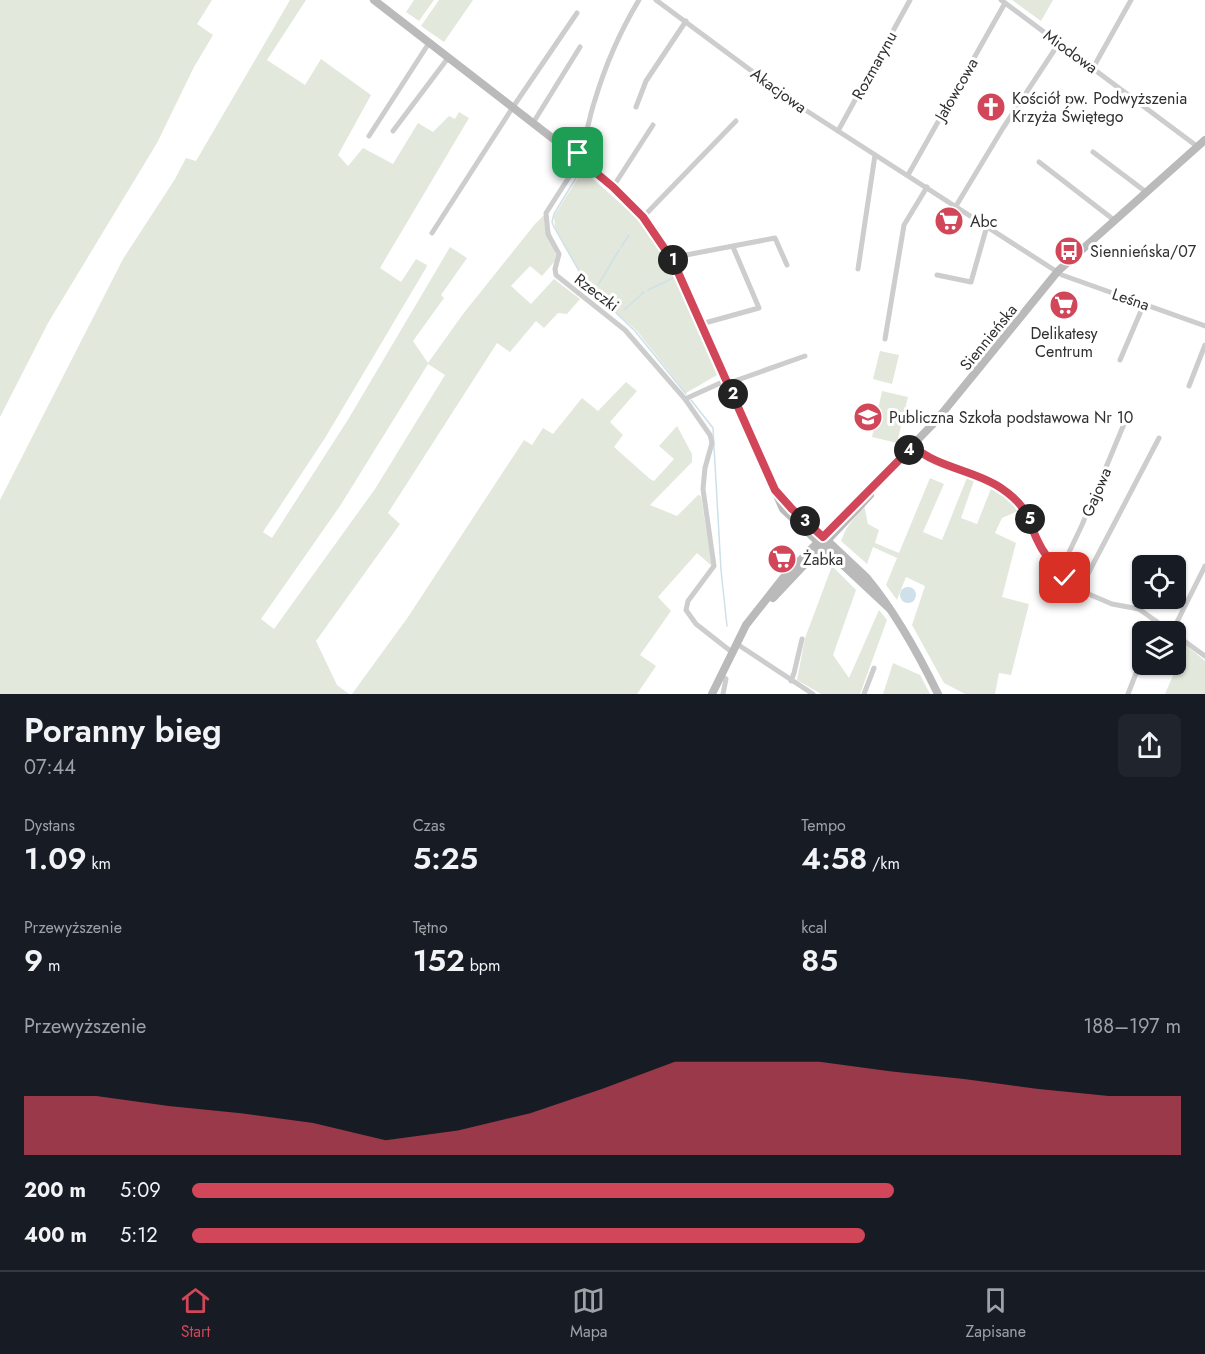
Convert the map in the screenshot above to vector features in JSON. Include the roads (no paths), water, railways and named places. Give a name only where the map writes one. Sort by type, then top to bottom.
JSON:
[{"type":"main road","points":[[374,0],[578,158],[613,187],[643,217],[673,261],[775,490],[822,542],[867,578],[913,645],[938,694]]},
{"type":"main road","name":"Siennieńska","points":[[712,694],[752,616],[783,578],[822,542],[957,397],[1058,271],[1205,140]]},
{"type":"street","name":"Rzeczki","points":[[639,0],[612,51],[593,104],[578,158],[546,213],[548,234],[559,254],[555,269],[556,275],[625,330],[685,399],[706,428],[711,439],[704,475],[704,489],[714,566],[688,601],[686,610],[696,624],[733,653]]},
{"type":"street","name":"Akacjowa","points":[[656,0],[782,94],[1058,271]]},
{"type":"street","name":"Rozmarynu","points":[[838,131],[910,0]]},
{"type":"street","points":[[1093,68],[1131,0]]},
{"type":"street","name":"Miodowa","points":[[1003,2],[1197,147]]},
{"type":"street","name":"Jałowcowa","points":[[908,175],[1003,2]]},
{"type":"street","points":[[432,233],[577,13]]},
{"type":"street","points":[[636,107],[646,81],[686,21]]},
{"type":"street","points":[[369,136],[429,43]]},
{"type":"street","points":[[956,206],[1003,128],[1059,43]]},
{"type":"street","points":[[533,123],[580,47]]},
{"type":"street","points":[[393,131],[448,58]]},
{"type":"street","points":[[643,217],[736,121]]},
{"type":"street","points":[[613,187],[653,125]]},
{"type":"street","points":[[1093,152],[1146,192]]},
{"type":"street","points":[[858,269],[875,155]]},
{"type":"street","points":[[1039,162],[1114,220]]},
{"type":"street","points":[[885,339],[904,225],[927,188]]},
{"type":"street","points":[[937,275],[971,282],[987,226]]},
{"type":"street","points":[[673,261],[686,255],[775,238],[787,265]]},
{"type":"street","points":[[701,324],[759,308],[733,247]]},
{"type":"street","name":"Leśna","points":[[1058,271],[1073,279],[1205,326]]},
{"type":"street","points":[[1120,360],[1144,304]]},
{"type":"street","points":[[1189,386],[1205,345]]},
{"type":"street","points":[[685,399],[805,356]]},
{"type":"street","name":"Gajowa","points":[[1058,570],[1063,565],[1082,525],[1129,412]]},
{"type":"street","name":"Gajowa","points":[[1079,591],[1160,438]]},
{"type":"street","points":[[913,446],[944,464],[992,483],[1019,502],[1030,519],[1041,548],[1072,586],[1112,604],[1139,609],[1156,621]]},
{"type":"street","points":[[1178,621],[1205,566]]},
{"type":"street","points":[[791,681],[802,639]]},
{"type":"street","points":[[1186,642],[1205,656]]},
{"type":"street","points":[[737,644],[813,694]]},
{"type":"street","points":[[864,694],[874,668]]},
{"type":"street","points":[[1128,694],[1135,675]]},
{"type":"street","points":[[721,676],[726,679],[723,694]]},
{"type":"waterway","points":[[579,173],[554,214],[552,222],[554,227],[587,285],[635,331],[686,394]]},
{"type":"waterway","points":[[621,247],[629,235]]},
{"type":"waterway","points":[[598,285],[619,250]]},
{"type":"waterway","points":[[648,290],[673,278]]},
{"type":"waterway","points":[[624,310],[644,292]]},
{"type":"waterway","points":[[691,400],[713,428],[721,570],[727,626]]},
{"type":"place","name":"Kościół pw. Podwyższenia Krzyża Świętego","points":[[991,107]]},
{"type":"place","name":"Abc","points":[[949,221]]},
{"type":"place","name":"Siennieńska/07","points":[[1069,251]]},
{"type":"place","name":"Delikatesy Centrum","points":[[1064,305]]},
{"type":"place","name":"Publiczna Szkoła podstawowa Nr 10","points":[[868,417]]},
{"type":"place","name":"Żabka","points":[[782,559]]}]
